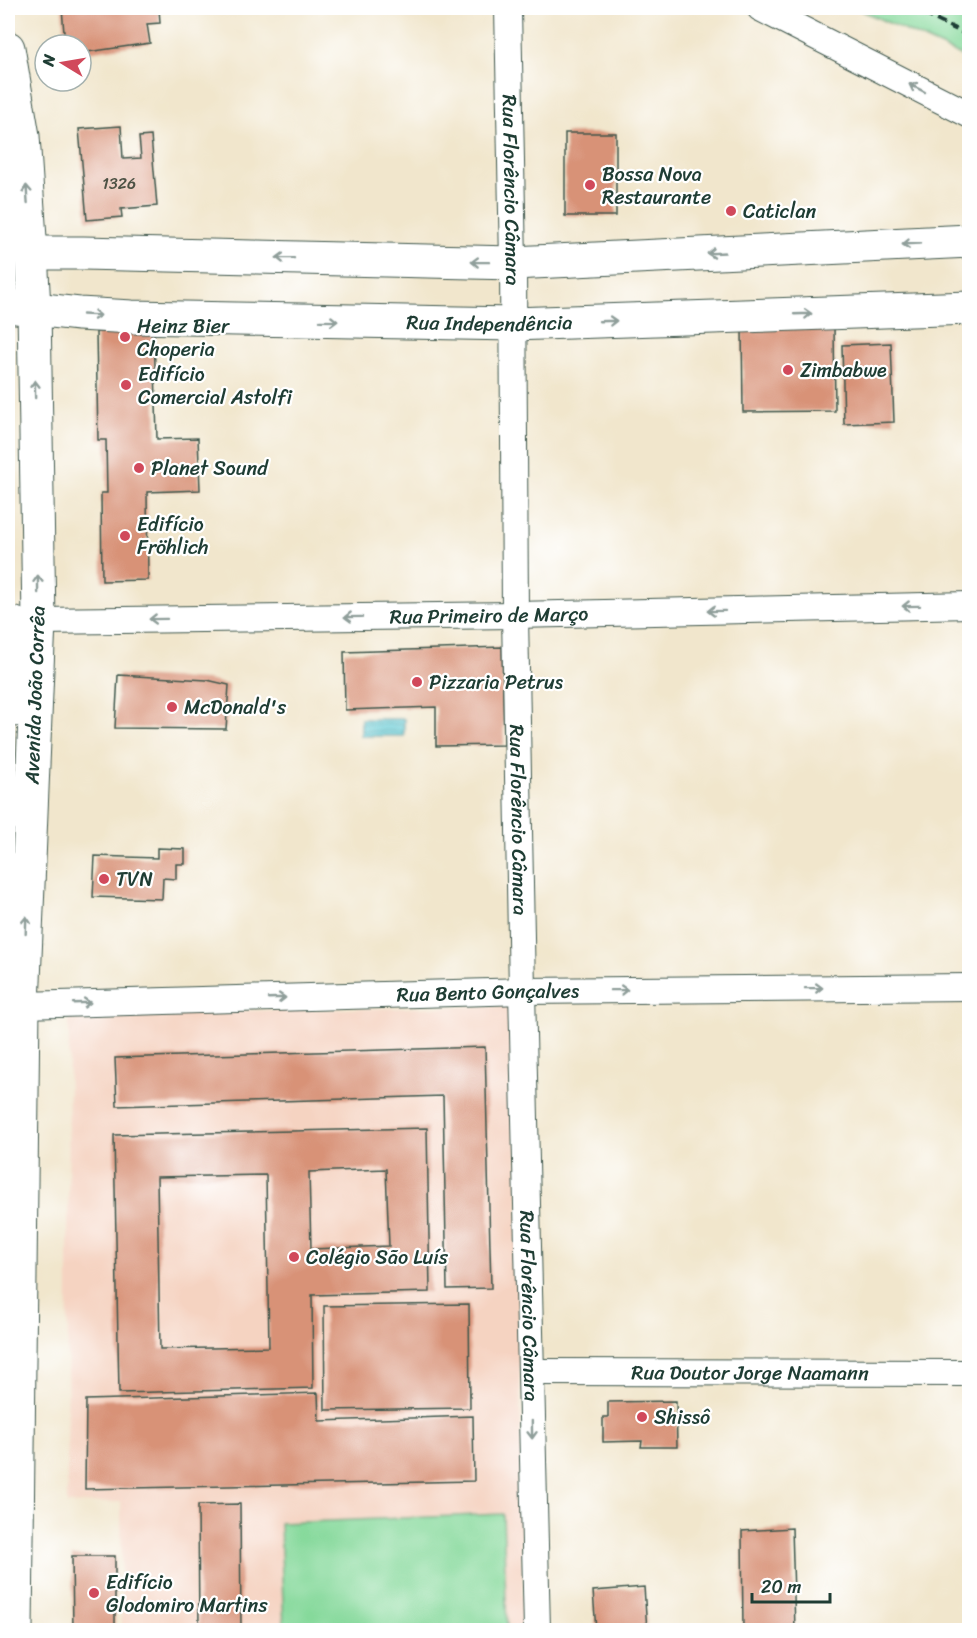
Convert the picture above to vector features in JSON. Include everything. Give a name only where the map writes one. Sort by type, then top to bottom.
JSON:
[{"type":"street","name":"Rua Florêncio Câmara","points":[[508,8],[513,263],[515,615],[537,1630]]},
{"type":"street","points":[[760,8],[969,115]]},
{"type":"street","name":"Avenida João Corrêa","points":[[8,48],[15,128],[31,253],[21,308],[20,623],[13,780],[16,798],[30,835],[15,1005]]},
{"type":"street","points":[[31,253],[513,263],[969,241]]},
{"type":"street","name":"Rua Independência","points":[[21,308],[132,317],[513,324],[969,308]]},
{"type":"street","name":"Rua Primeiro de Março","points":[[20,623],[969,605]]},
{"type":"street","name":"Rua Bento Gonçalves","points":[[15,1005],[522,991],[969,987]]},
{"type":"street","points":[[15,1005],[16,1630]]},
{"type":"street","name":"Rua Doutor Jorge Naamann","points":[[531,1372],[969,1373]]},
{"type":"shaded area","name":"Colégio São Luís","points":[[516,1006],[523,1630],[122,1630],[121,1502],[67,1504],[69,1014]]},
{"type":"green space","points":[[856,8],[969,8],[968,59]]},
{"type":"green space","points":[[503,1514],[507,1630],[284,1630],[280,1523]]},
{"type":"water","points":[[361,719],[404,719],[404,736],[361,736]]},
{"type":"building","points":[[62,8],[159,8],[160,23],[147,24],[150,43],[93,51],[93,33],[64,33]]},
{"type":"building","points":[[121,126],[123,159],[141,158],[139,137],[151,136],[157,206],[121,209],[122,217],[87,220],[79,129]]},
{"type":"building","points":[[565,133],[616,133],[616,216],[565,216]]},
{"type":"building","points":[[834,326],[835,411],[743,412],[742,327]]},
{"type":"building","points":[[154,330],[157,439],[198,438],[200,490],[147,492],[148,580],[102,581],[101,493],[107,493],[106,440],[98,440],[96,332]]},
{"type":"building","points":[[891,343],[894,422],[844,424],[842,345]]},
{"type":"building","points":[[502,647],[504,745],[436,746],[436,707],[345,710],[344,652]]},
{"type":"building","name":"McDonald's","points":[[118,675],[207,680],[229,685],[226,729],[115,728]]},
{"type":"building","points":[[157,848],[185,849],[185,864],[176,864],[176,879],[163,878],[162,899],[93,897],[95,856],[157,858]]},
{"type":"building","points":[[485,1047],[491,1288],[447,1289],[443,1096],[117,1106],[115,1058]]},
{"type":"building","points":[[427,1128],[430,1292],[312,1295],[313,1388],[119,1393],[114,1135]],"holes":[[[386,1169],[389,1246],[311,1249],[309,1172]],[[266,1175],[269,1347],[160,1349],[157,1177]]]},
{"type":"building","points":[[469,1304],[470,1408],[325,1410],[324,1306]]},
{"type":"building","points":[[318,1393],[319,1421],[473,1416],[474,1481],[85,1489],[86,1400]]},
{"type":"building","points":[[676,1401],[677,1447],[641,1447],[642,1441],[603,1442],[603,1417],[608,1417],[608,1402]]},
{"type":"building","points":[[240,1504],[241,1630],[199,1630],[198,1505]]},
{"type":"building","points":[[792,1528],[795,1630],[743,1630],[742,1531]]},
{"type":"building","name":"Edifício Glodomiro Martins","points":[[72,1556],[115,1556],[115,1630],[73,1630]]},
{"type":"building","points":[[644,1587],[647,1630],[596,1630],[593,1591]]},
{"type":"railway","points":[[912,8],[970,36]]},
{"type":"railway","points":[[959,8],[970,12]]},
{"type":"place","name":"Bossa Nova Restaurante","points":[[590,185]]},
{"type":"place","name":"Caticlan","points":[[731,211]]},
{"type":"place","name":"Heinz Bier Choperia","points":[[125,337]]},
{"type":"place","name":"Zimbabwe","points":[[788,370]]},
{"type":"place","name":"Edifício Comercial Astolfi","points":[[126,385]]},
{"type":"place","name":"Planet Sound","points":[[139,468]]},
{"type":"place","name":"Edifício Fröhlich","points":[[125,536]]},
{"type":"place","name":"Pizzaria Petrus","points":[[417,682]]},
{"type":"place","name":"McDonald's","points":[[172,707]]},
{"type":"place","name":"TVN","points":[[104,879]]},
{"type":"place","name":"Colégio São Luís","points":[[294,1257]]},
{"type":"place","name":"Shissô","points":[[642,1417]]},
{"type":"place","name":"Edifício Glodomiro Martins","points":[[94,1593]]}]
